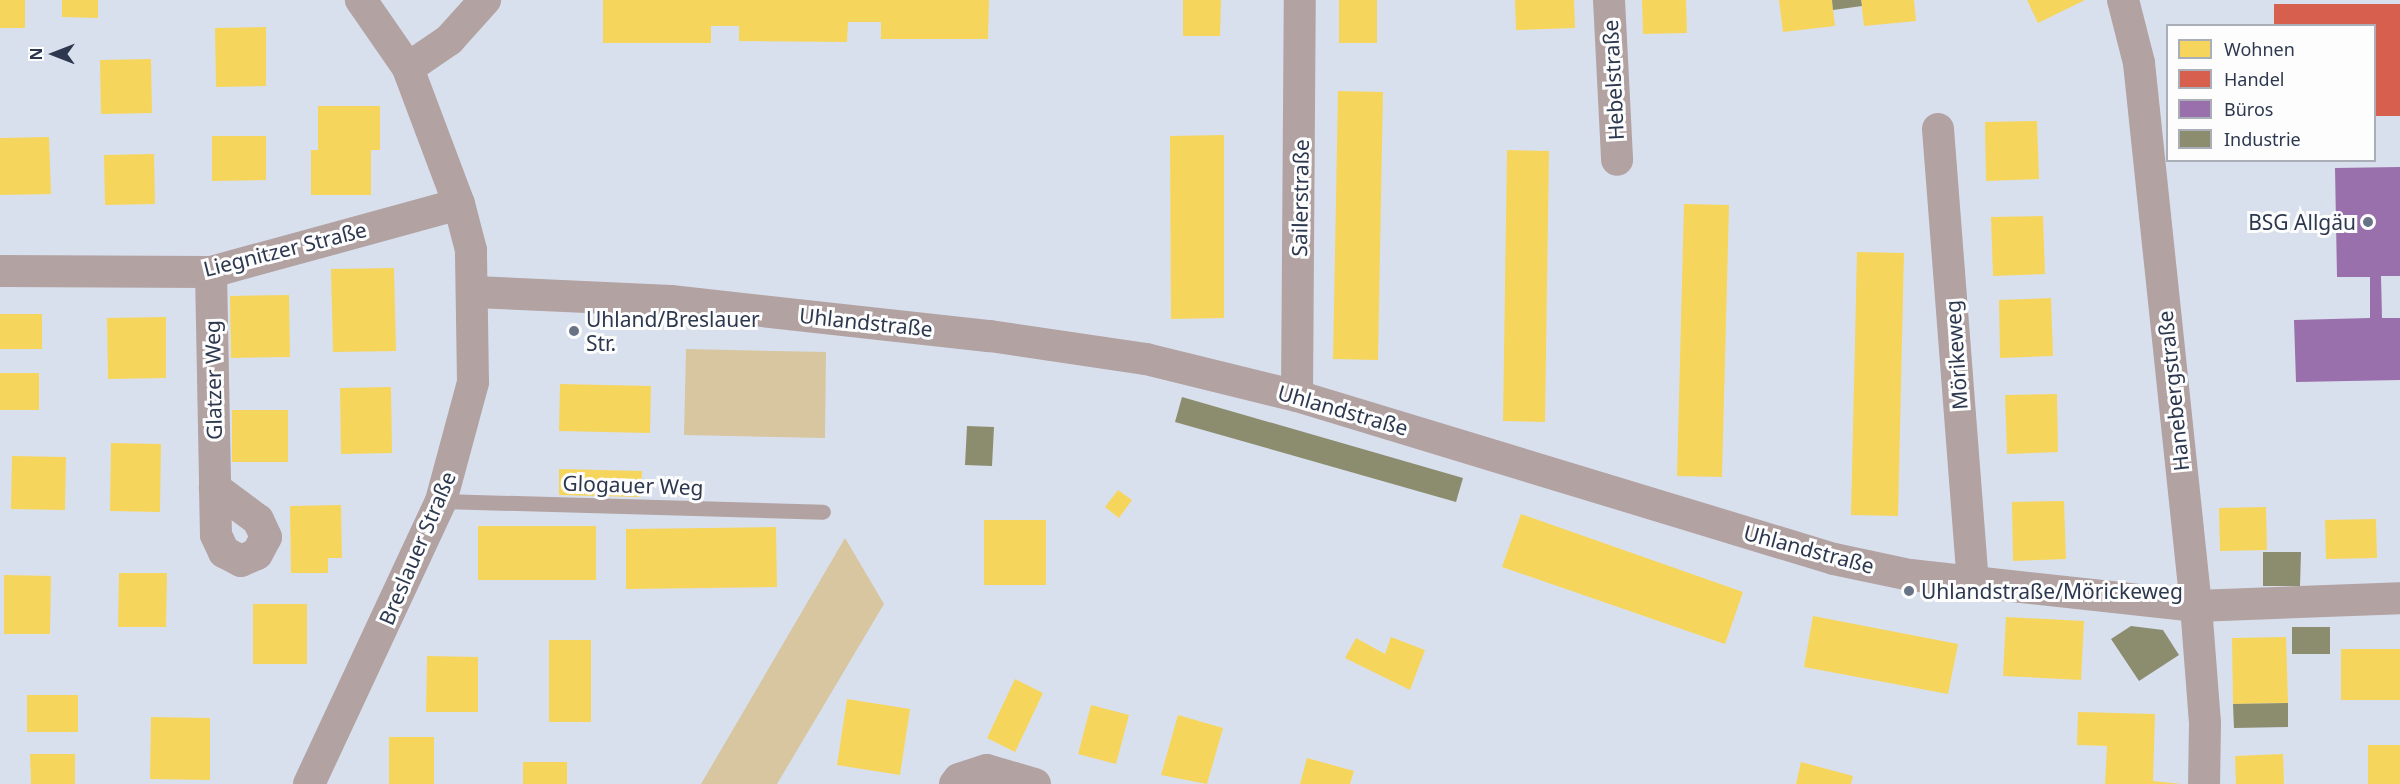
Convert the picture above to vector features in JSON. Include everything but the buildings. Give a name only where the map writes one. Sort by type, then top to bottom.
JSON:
[{"type":"street","name":"Breslauer Straße","points":[[309,784],[441,501],[473,382],[475,292],[471,250],[459,204],[408,68],[361,0]]},
{"type":"street","points":[[408,68],[449,40],[485,0]]},
{"type":"street","name":"Sailerstraße","points":[[1297,396],[1300,0]]},
{"type":"street","name":"Hebelstraße","points":[[1609,0],[1617,160]]},
{"type":"street","name":"Hanebergstraße","points":[[2123,0],[2139,63],[2196,606],[2205,723],[2204,784]]},
{"type":"street","name":"Mörikeweg","points":[[1938,129],[1973,581]]},
{"type":"street","name":"Liegnitzer Straße","points":[[0,271],[211,272],[459,204]]},
{"type":"street","name":"Glatzer Weg","points":[[211,272],[214,488]]},
{"type":"street","name":"Uhlandstraße","points":[[475,292],[671,302],[990,336],[1146,358],[1297,396],[1834,559],[1910,575],[2196,606],[2400,598]]},
{"type":"street","points":[[955,784],[959,779],[987,770],[1035,784]]},
{"type":"lane","name":"Glogauer Weg","points":[[441,501],[823,512]]},
{"type":"shaded area","points":[[686,349],[826,352],[825,438],[684,435]]},
{"type":"shaded area","points":[[845,538],[884,604],[777,784],[701,784]]},
{"type":"place","name":"BSG Allgäu","points":[[2368,222]]},
{"type":"place","name":"Uhland/Breslauer Str.","points":[[574,331]]},
{"type":"place","name":"Uhlandstraße/Mörickeweg","points":[[1909,591]]}]
